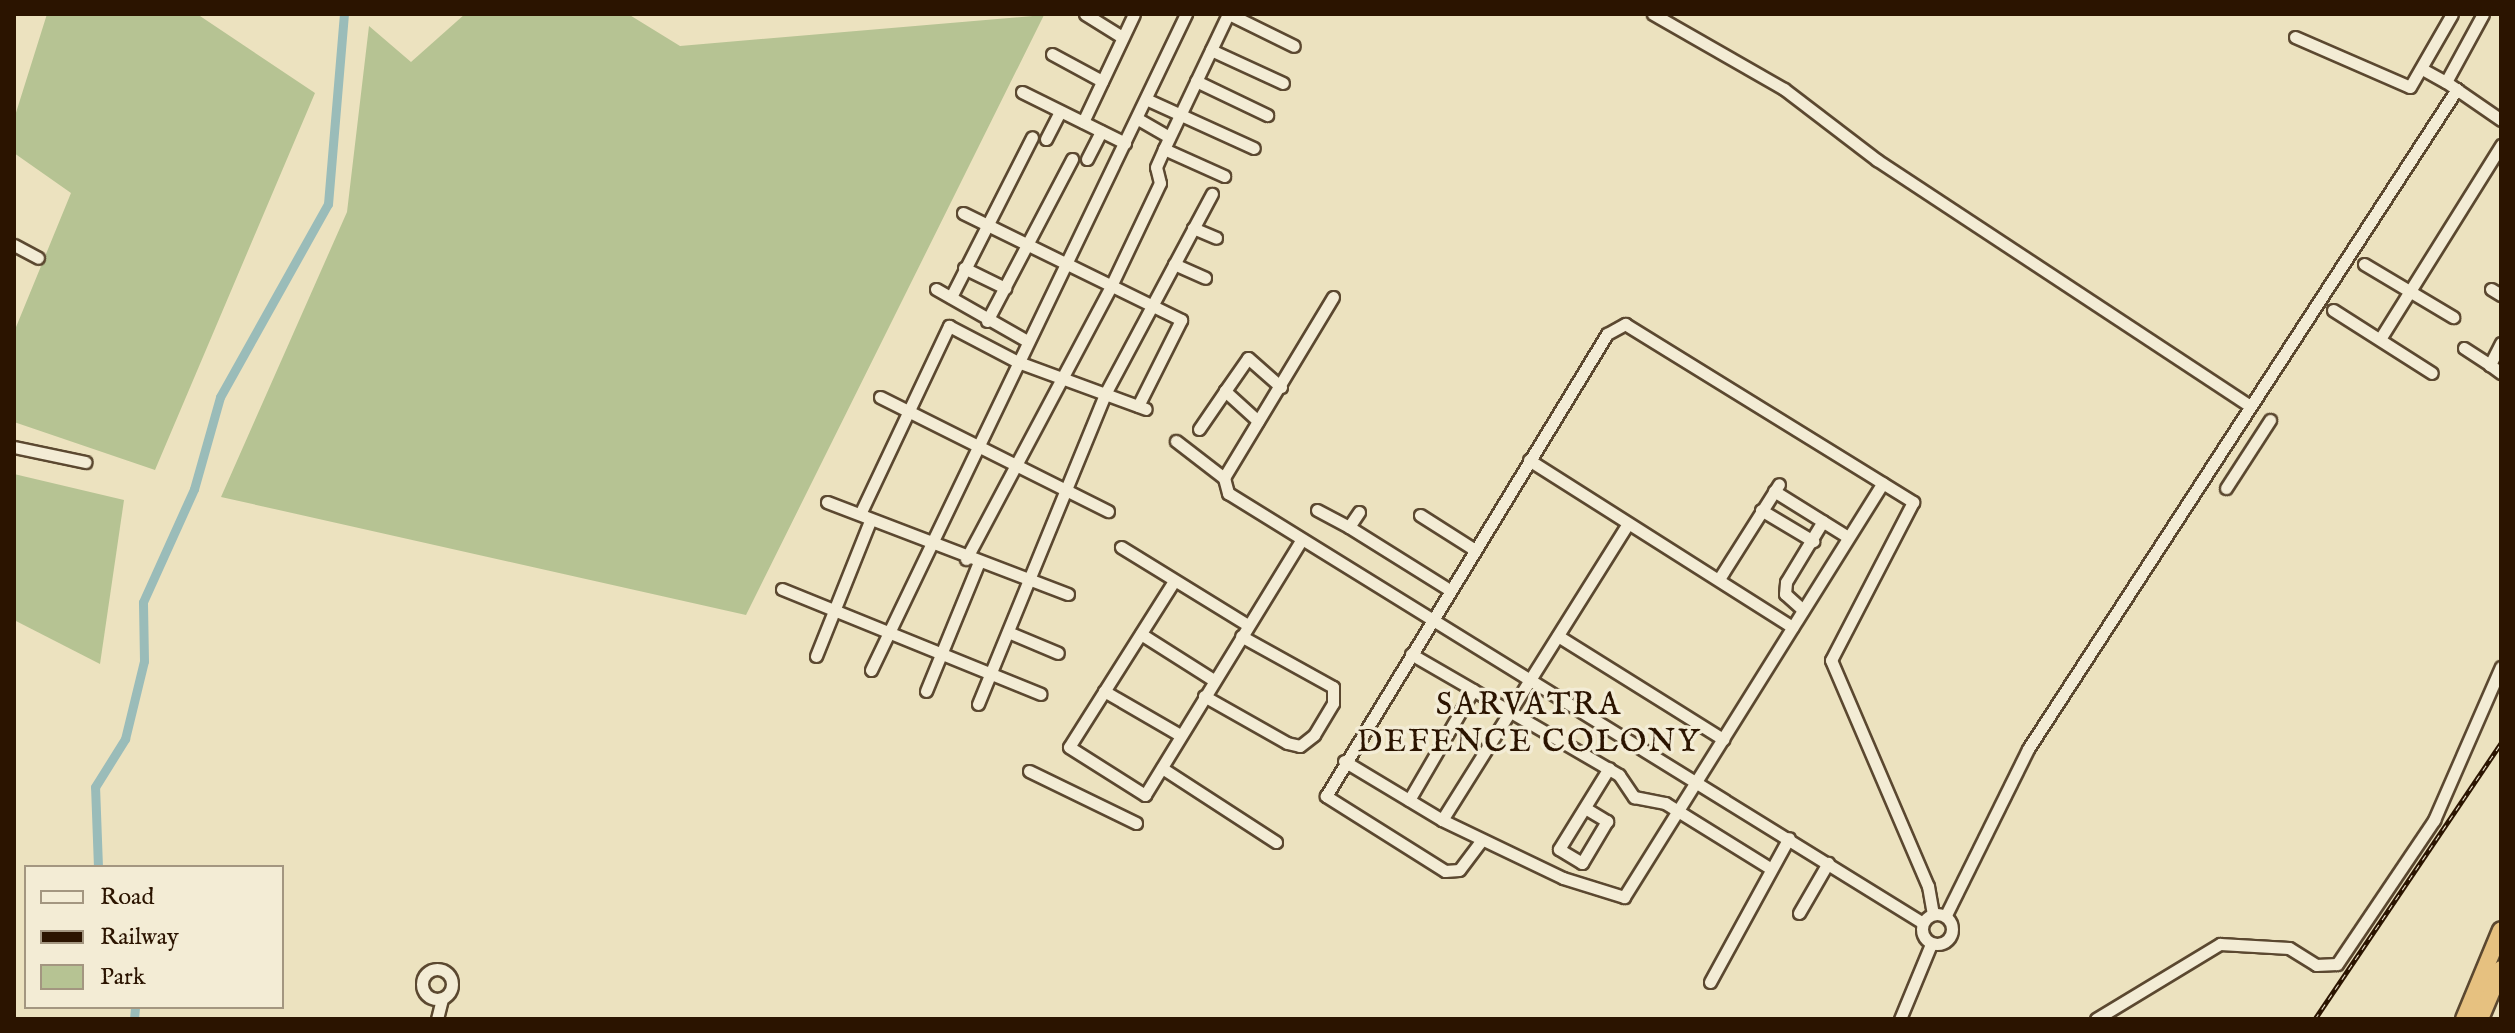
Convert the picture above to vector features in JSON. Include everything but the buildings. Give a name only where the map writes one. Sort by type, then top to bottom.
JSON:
[{"type":"highway","points":[[2480,1019],[2483,992],[2501,930]]},
{"type":"highway","points":[[2464,1019],[2501,969]]},
{"type":"street","points":[[1085,14],[1122,37]]},
{"type":"street","points":[[1083,122],[1134,14]]},
{"type":"street","points":[[871,670],[927,543],[1148,100],[1186,14]]},
{"type":"street","points":[[966,559],[1111,286],[1160,183],[1156,167],[1166,143],[1229,14],[1294,46]]},
{"type":"street","points":[[1653,14],[1784,89],[1877,160],[2250,406]]},
{"type":"street","points":[[2295,37],[2402,87],[2414,85],[2452,14]]},
{"type":"street","points":[[2446,82],[2483,14]]},
{"type":"street","points":[[1211,50],[1283,83]]},
{"type":"street","points":[[1052,54],[1102,81]]},
{"type":"street","points":[[2424,70],[2501,120]]},
{"type":"street","points":[[1196,81],[1267,115]]},
{"type":"street","points":[[1931,944],[1949,936],[1946,915],[2028,749],[2457,89]]},
{"type":"street","points":[[1022,92],[1125,143]]},
{"type":"street","points":[[1148,100],[1254,148]]},
{"type":"street","points":[[1046,139],[1060,111]]},
{"type":"street","points":[[1138,119],[1166,143],[1224,176]]},
{"type":"street","points":[[1087,159],[1101,131]]},
{"type":"street","points":[[951,297],[1032,137]]},
{"type":"street","points":[[2380,339],[2501,145]]},
{"type":"street","points":[[987,321],[1072,159]]},
{"type":"street","points":[[978,704],[1105,394],[1212,194]]},
{"type":"street","points":[[816,656],[866,516],[949,326],[1018,362],[1063,374],[1142,407],[1181,320],[963,213]]},
{"type":"street","points":[[1193,228],[1216,238]]},
{"type":"street","points":[[14,245],[38,258]]},
{"type":"street","points":[[1174,264],[1205,278]]},
{"type":"street","points":[[2364,264],[2453,317]]},
{"type":"street","points":[[964,268],[1005,288]]},
{"type":"street","points":[[936,289],[987,321],[1027,341]]},
{"type":"street","points":[[1224,478],[1333,297]]},
{"type":"street","points":[[2333,310],[2432,373]]},
{"type":"street","points":[[1481,841],[1459,870],[1433,865],[1327,801],[1344,761],[1607,334],[1625,324],[1910,498],[1914,509],[1831,660],[1928,886],[1933,914]]},
{"type":"street","points":[[2490,365],[2501,343]]},
{"type":"street","points":[[2464,348],[2501,373]]},
{"type":"street","points":[[1199,429],[1248,358],[1281,387]]},
{"type":"street","points":[[1225,391],[1258,421]]},
{"type":"street","points":[[880,397],[973,449],[1063,493],[1108,511]]},
{"type":"street","points":[[2226,488],[2270,420]]},
{"type":"street","points":[[1176,441],[1224,478],[1228,493],[1300,542],[1789,838],[1923,923],[1931,944],[1900,1019]]},
{"type":"street","points":[[14,447],[85,462]]},
{"type":"street","points":[[1529,460],[1792,627]]},
{"type":"street","points":[[1344,761],[1481,841],[1624,897],[1883,483]]},
{"type":"street","points":[[1719,579],[1776,488],[1848,537]]},
{"type":"street","points":[[827,502],[978,564],[1068,594]]},
{"type":"street","points":[[1317,510],[1450,590]]},
{"type":"street","points":[[1761,510],[1813,541]]},
{"type":"street","points":[[1349,527],[1359,512]]},
{"type":"street","points":[[1420,515],[1475,550]]},
{"type":"street","points":[[1803,610],[1784,589],[1823,521]]},
{"type":"street","points":[[1442,820],[1628,523]]},
{"type":"street","points":[[1174,581],[1069,747],[1145,795],[1212,679],[1300,542]]},
{"type":"street","points":[[1121,547],[1333,687],[1333,703],[1314,735],[1300,746],[1287,743],[1204,696]]},
{"type":"street","points":[[926,691],[978,564]]},
{"type":"street","points":[[782,589],[1041,694]]},
{"type":"street","points":[[1008,632],[1058,653]]},
{"type":"street","points":[[1141,634],[1212,679]]},
{"type":"street","points":[[1558,636],[1723,739]]},
{"type":"street","points":[[1411,654],[1512,709],[1609,768],[1634,797],[1676,811],[1770,868]]},
{"type":"street","points":[[2096,1019],[2220,944],[2289,948],[2316,965],[2337,964],[2434,820],[2501,667]]},
{"type":"street","points":[[1409,800],[1473,690]]},
{"type":"street","points":[[1104,691],[1180,735]]},
{"type":"street","points":[[1162,768],[1276,842]]},
{"type":"street","points":[[1585,808],[1607,821],[1582,863],[1559,849],[1609,768]]},
{"type":"street","points":[[1029,771],[1136,823]]},
{"type":"street","points":[[1710,982],[1789,838]]},
{"type":"street","points":[[1799,913],[1828,863]]},
{"type":"street","points":[[1923,923],[1933,914],[1946,915]]},
{"type":"street","points":[[437,1019],[442,999]]},
{"type":"green space","points":[[47,14],[197,14],[315,93],[155,470],[14,422],[14,332],[71,193],[14,153],[14,119]]},
{"type":"green space","points":[[465,14],[628,14],[680,46],[1044,15],[746,615],[221,497],[347,212],[369,26],[411,62]]},
{"type":"green space","points":[[14,474],[124,500],[100,664],[14,620]]},
{"type":"waterway","points":[[98,865],[95,787],[125,739],[144,661],[143,602],[194,489],[220,397],[328,204],[344,14]]},
{"type":"waterway","points":[[134,1019],[135,1009]]},
{"type":"railway","points":[[2315,1019],[2501,743]]},
{"type":"district","name":"SARVATRA DEFENCE COLONY","points":[[1529,726]]}]
